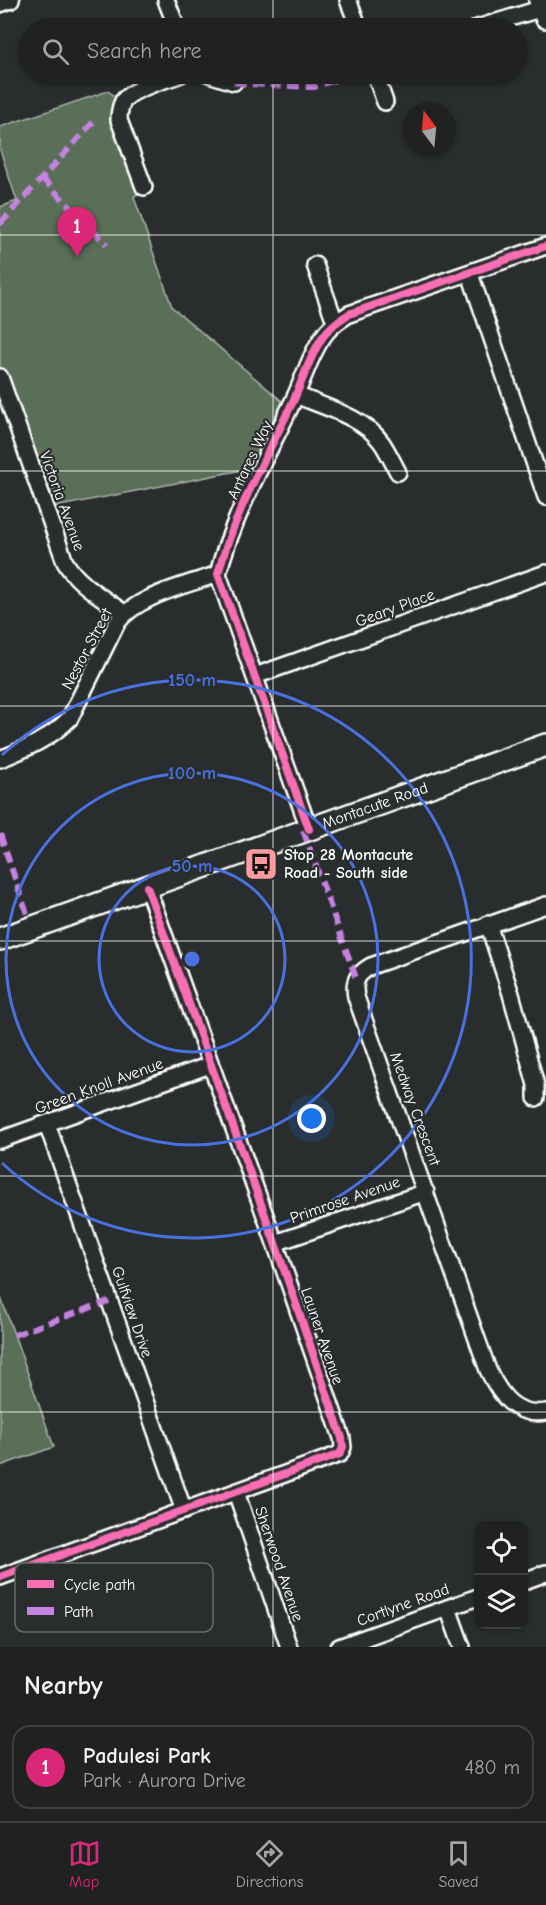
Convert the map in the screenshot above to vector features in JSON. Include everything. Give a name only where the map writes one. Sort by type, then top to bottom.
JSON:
[{"type":"main road","name":"Montacute Road","points":[[0,939],[546,745]]},
{"type":"street","points":[[0,4],[11,0]]},
{"type":"street","points":[[166,0],[173,18]]},
{"type":"street","points":[[348,0],[354,18]]},
{"type":"street","points":[[510,18],[543,8]]},
{"type":"street","points":[[144,187],[119,120],[120,109],[122,102],[129,94],[156,84]]},
{"type":"street","points":[[379,84],[385,102]]},
{"type":"street","name":"Antares Way","points":[[218,574],[225,547],[296,395],[308,364],[322,338],[335,322],[349,314],[546,246]]},
{"type":"street","points":[[315,266],[335,322]]},
{"type":"street","points":[[470,274],[546,496]]},
{"type":"street","name":"Victoria Avenue","points":[[0,377],[65,562],[71,573],[80,581],[124,613]]},
{"type":"street","points":[[296,395],[367,429],[381,442],[398,472]]},
{"type":"street","name":"Geary Place","points":[[255,676],[546,573]]},
{"type":"street","points":[[218,574],[309,829]]},
{"type":"street","name":"Nestor Street","points":[[0,759],[33,746],[70,718],[124,613],[144,601],[218,574]]},
{"type":"street","name":"Launer Avenue","points":[[39,1563],[340,1454],[343,1447],[342,1438],[275,1243],[147,887]]},
{"type":"street","name":"Medway Crescent","points":[[546,905],[371,966],[356,978],[354,986],[494,1382],[509,1402],[518,1408],[527,1413],[546,1412]]},
{"type":"street","points":[[488,924],[511,994],[536,1085],[536,1098]]},
{"type":"street","name":"Green Knoll Avenue","points":[[0,1140],[210,1065]]},
{"type":"street","name":"Gulfview Drive","points":[[47,1124],[183,1511]]},
{"type":"street","name":"Primrose Avenue","points":[[275,1243],[426,1192]]},
{"type":"street","name":"Sherwood Avenue","points":[[236,1492],[289,1647]]},
{"type":"street","name":"Launer Avenue","points":[[0,1577],[15,1572]]},
{"type":"street","points":[[528,1580],[546,1573]]},
{"type":"street","name":"Cortlyne Road","points":[[339,1647],[474,1598]]},
{"type":"street","points":[[448,1608],[462,1647]]},
{"type":"green space","points":[[108,91],[122,102],[120,109],[144,187],[134,197],[172,307],[290,408],[262,466],[45,509],[0,377],[0,207],[17,201],[0,150],[0,127]]},
{"type":"green space","points":[[0,1295],[54,1447],[0,1466]]},
{"type":"marked path","points":[[245,84],[314,87],[323,84]]},
{"type":"marked path","points":[[0,224],[97,118]]},
{"type":"marked path","points":[[42,178],[107,245]]},
{"type":"marked path","points":[[303,830],[356,978]]},
{"type":"marked path","points":[[0,834],[28,917]]},
{"type":"marked path","points":[[14,1335],[109,1301]]},
{"type":"cycle path","points":[[309,829],[218,574],[233,528],[314,352],[331,327],[349,314],[546,246]]},
{"type":"cycle path","points":[[39,1563],[340,1454],[343,1447],[342,1438],[275,1243],[147,887]]},
{"type":"cycle path","points":[[0,1577],[15,1572]]},
{"type":"place","name":"Padulesi Park","points":[[77,257]]},
{"type":"place","name":"Stop 28 Montacute Road - South side","points":[[261,864]]}]
